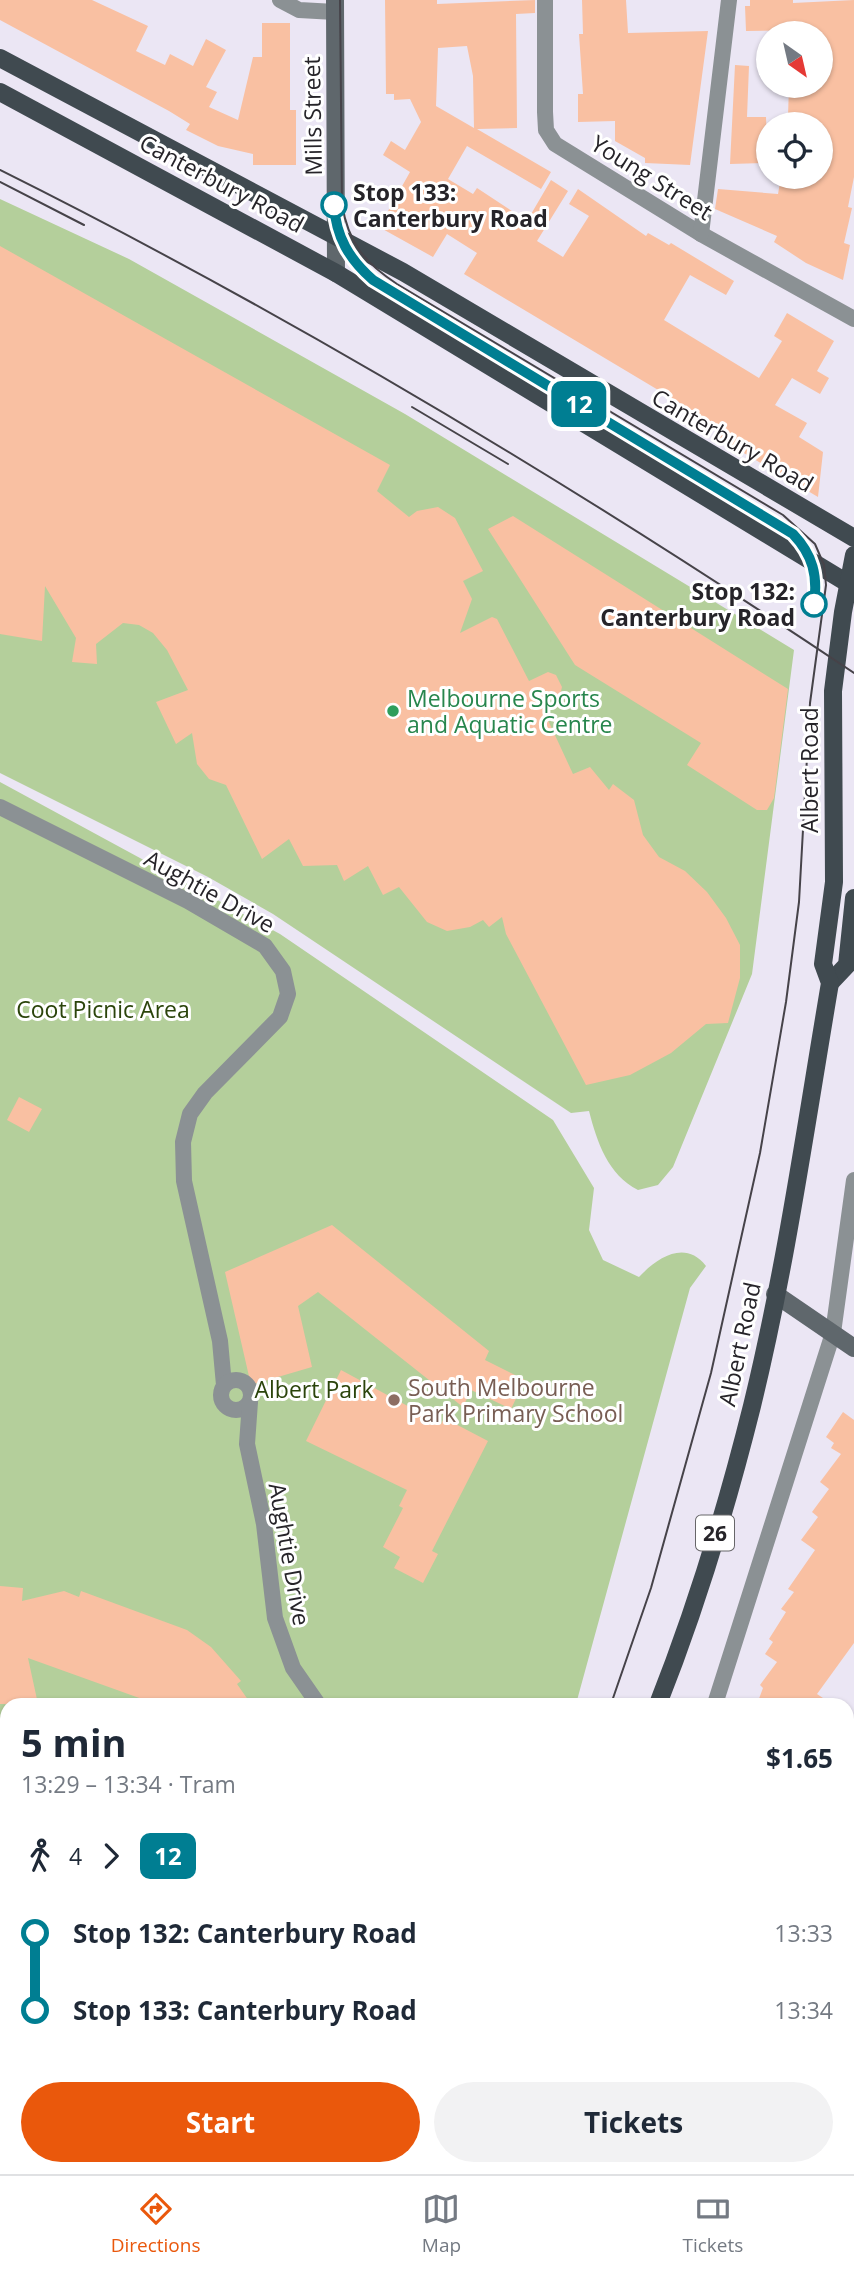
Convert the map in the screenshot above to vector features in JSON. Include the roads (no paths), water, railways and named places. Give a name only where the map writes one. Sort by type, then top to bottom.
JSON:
[{"type":"main road","name":"Canterbury Road","points":[[0,58],[403,272],[854,538]]},
{"type":"main road","name":"Canterbury Road","points":[[0,92],[336,273],[851,586]]},
{"type":"main road","name":"Albert Road","points":[[660,1698],[731,1482],[753,1401],[775,1294],[830,983],[823,964],[834,882],[832,700],[854,555]]},
{"type":"main road","name":"Albert Road","points":[[830,983],[847,965],[854,898]]},
{"type":"street","points":[[280,0],[299,10],[335,6]]},
{"type":"street","name":"Young Street","points":[[545,0],[545,112],[549,136],[555,144],[701,234],[854,319]]},
{"type":"street","points":[[701,234],[729,0]]},
{"type":"street","name":"Mills Street","points":[[335,6],[338,239],[336,273]]},
{"type":"street","name":"Aughtie Drive","points":[[0,807],[221,920],[265,946],[283,971],[288,993],[280,1017],[205,1093],[190,1114],[183,1142],[184,1181],[220,1341],[224,1385]]},
{"type":"street","points":[[717,1698],[833,1333],[854,1180]]},
{"type":"street","points":[[775,1294],[854,1348]]},
{"type":"street","name":"Aughtie Drive","points":[[220,1341],[246,1384]]},
{"type":"street","points":[[233,1380],[246,1384],[251,1394],[250,1402],[241,1410],[229,1409],[220,1396],[224,1385],[233,1380]]},
{"type":"street","name":"Aughtie Drive","points":[[247,1444],[250,1402]]},
{"type":"street","name":"Aughtie Drive","points":[[229,1409],[247,1444],[264,1524],[275,1618],[293,1668],[314,1698]]},
{"type":"tram line","points":[[340,0],[342,204],[349,230],[367,260],[397,284],[783,515],[815,544],[824,565],[826,585],[810,703],[799,902],[786,1002],[760,1153],[711,1373],[651,1588],[613,1698]]},
{"type":"tram line","points":[[0,170],[219,285],[435,408],[646,537],[854,673]]},
{"type":"tram line","points":[[0,182],[84,225]]},
{"type":"tram line","name":"12","points":[[334,205],[342,242],[355,264],[373,280],[793,534],[803,545],[813,564],[816,585],[814,604]]},
{"type":"tram line","points":[[412,407],[508,464]]},
{"type":"place","name":"Stop 133: Canterbury Road","points":[[334,205]]},
{"type":"place","name":"Stop 132: Canterbury Road","points":[[814,604]]},
{"type":"place","name":"Melbourne Sports and Aquatic Centre","points":[[393,711]]},
{"type":"place","name":"South Melbourne Park Primary School","points":[[394,1400]]},
{"type":"park label","name":"Coot Picnic Area","points":[[103,1009]]},
{"type":"park label","name":"Albert Park","points":[[314,1389]]}]
